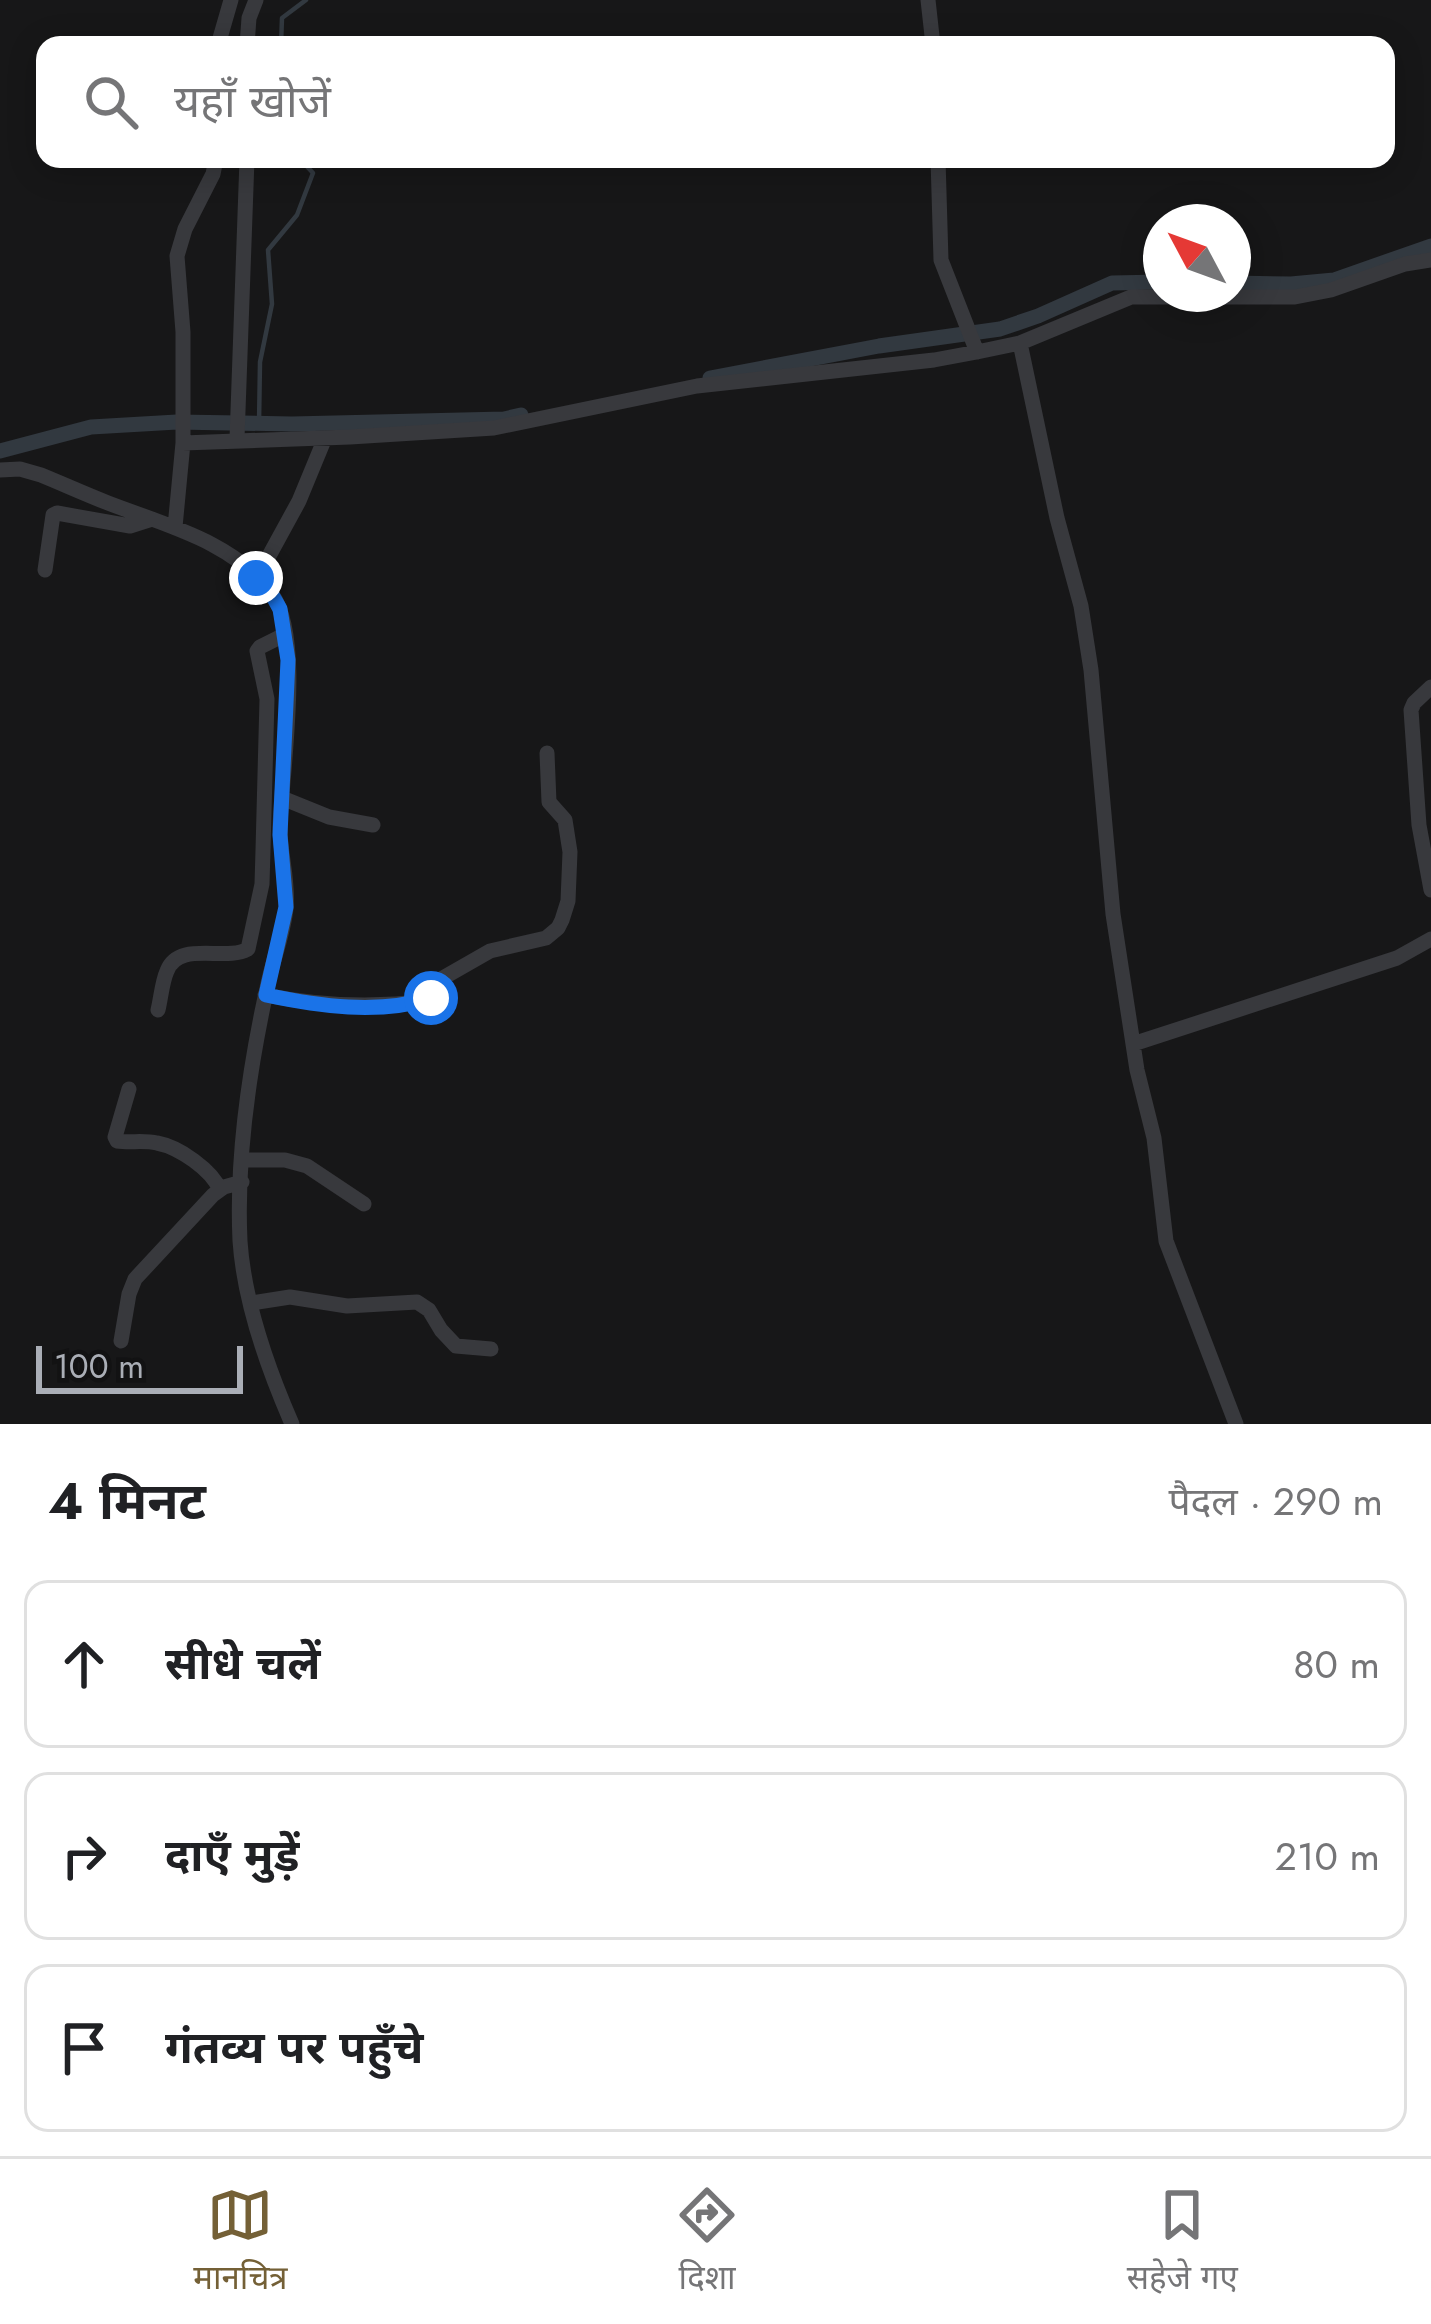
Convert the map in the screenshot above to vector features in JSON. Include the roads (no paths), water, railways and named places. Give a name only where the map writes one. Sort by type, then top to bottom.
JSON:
[{"type":"street","points":[[221,36],[231,0]]},
{"type":"street","points":[[248,36],[256,0]]},
{"type":"street","points":[[928,0],[932,36]]},
{"type":"street","points":[[175,527],[184,418],[177,256],[184,229],[214,168]]},
{"type":"street","points":[[237,430],[248,168]]},
{"type":"street","points":[[938,168],[941,260],[973,341]]},
{"type":"street","points":[[183,440],[237,430],[325,438],[494,428],[697,386],[887,366],[973,341],[1020,343],[1131,297],[1295,296],[1431,260]]},
{"type":"street","points":[[1020,343],[1082,606],[1113,914],[1133,1044],[1154,1138],[1166,1241],[1235,1424]]},
{"type":"street","points":[[256,578],[299,501],[325,438]]},
{"type":"street","points":[[0,470],[28,470],[175,527],[228,553],[276,602],[288,660],[280,835],[286,907],[250,1084],[240,1239],[267,1360],[292,1424]]},
{"type":"street","points":[[46,570],[56,513],[130,526],[152,519]]},
{"type":"street","points":[[158,1010],[167,970],[174,960],[184,955],[239,954],[248,949],[262,884],[264,831],[266,688],[257,652],[284,635]]},
{"type":"street","points":[[1431,687],[1412,707],[1411,729],[1419,824],[1431,890]]},
{"type":"street","points":[[266,995],[344,1006],[427,1000],[441,979],[490,951],[550,935],[566,912],[571,866],[565,820],[549,802],[547,754]]},
{"type":"street","points":[[282,798],[328,817],[373,825]]},
{"type":"street","points":[[1133,1044],[1397,958],[1431,939]]},
{"type":"street","points":[[129,1089],[117,1141],[169,1147],[213,1174],[220,1190]]},
{"type":"street","points":[[243,1160],[285,1160],[307,1166],[364,1204]]},
{"type":"street","points":[[121,1342],[135,1279],[188,1218],[220,1190],[242,1182]]},
{"type":"street","points":[[252,1304],[290,1297],[347,1306],[415,1301],[429,1310],[456,1346],[491,1349]]},
{"type":"waterway","points":[[281,36],[282,18],[306,0]]},
{"type":"waterway","points":[[259,424],[260,362],[272,304],[268,250],[297,215],[313,173],[308,168]]},
{"type":"waterway","points":[[1251,283],[1334,280],[1431,246]]},
{"type":"waterway","points":[[710,378],[1000,329],[1112,283],[1143,282]]},
{"type":"waterway","points":[[0,451],[91,427],[521,415]]}]
